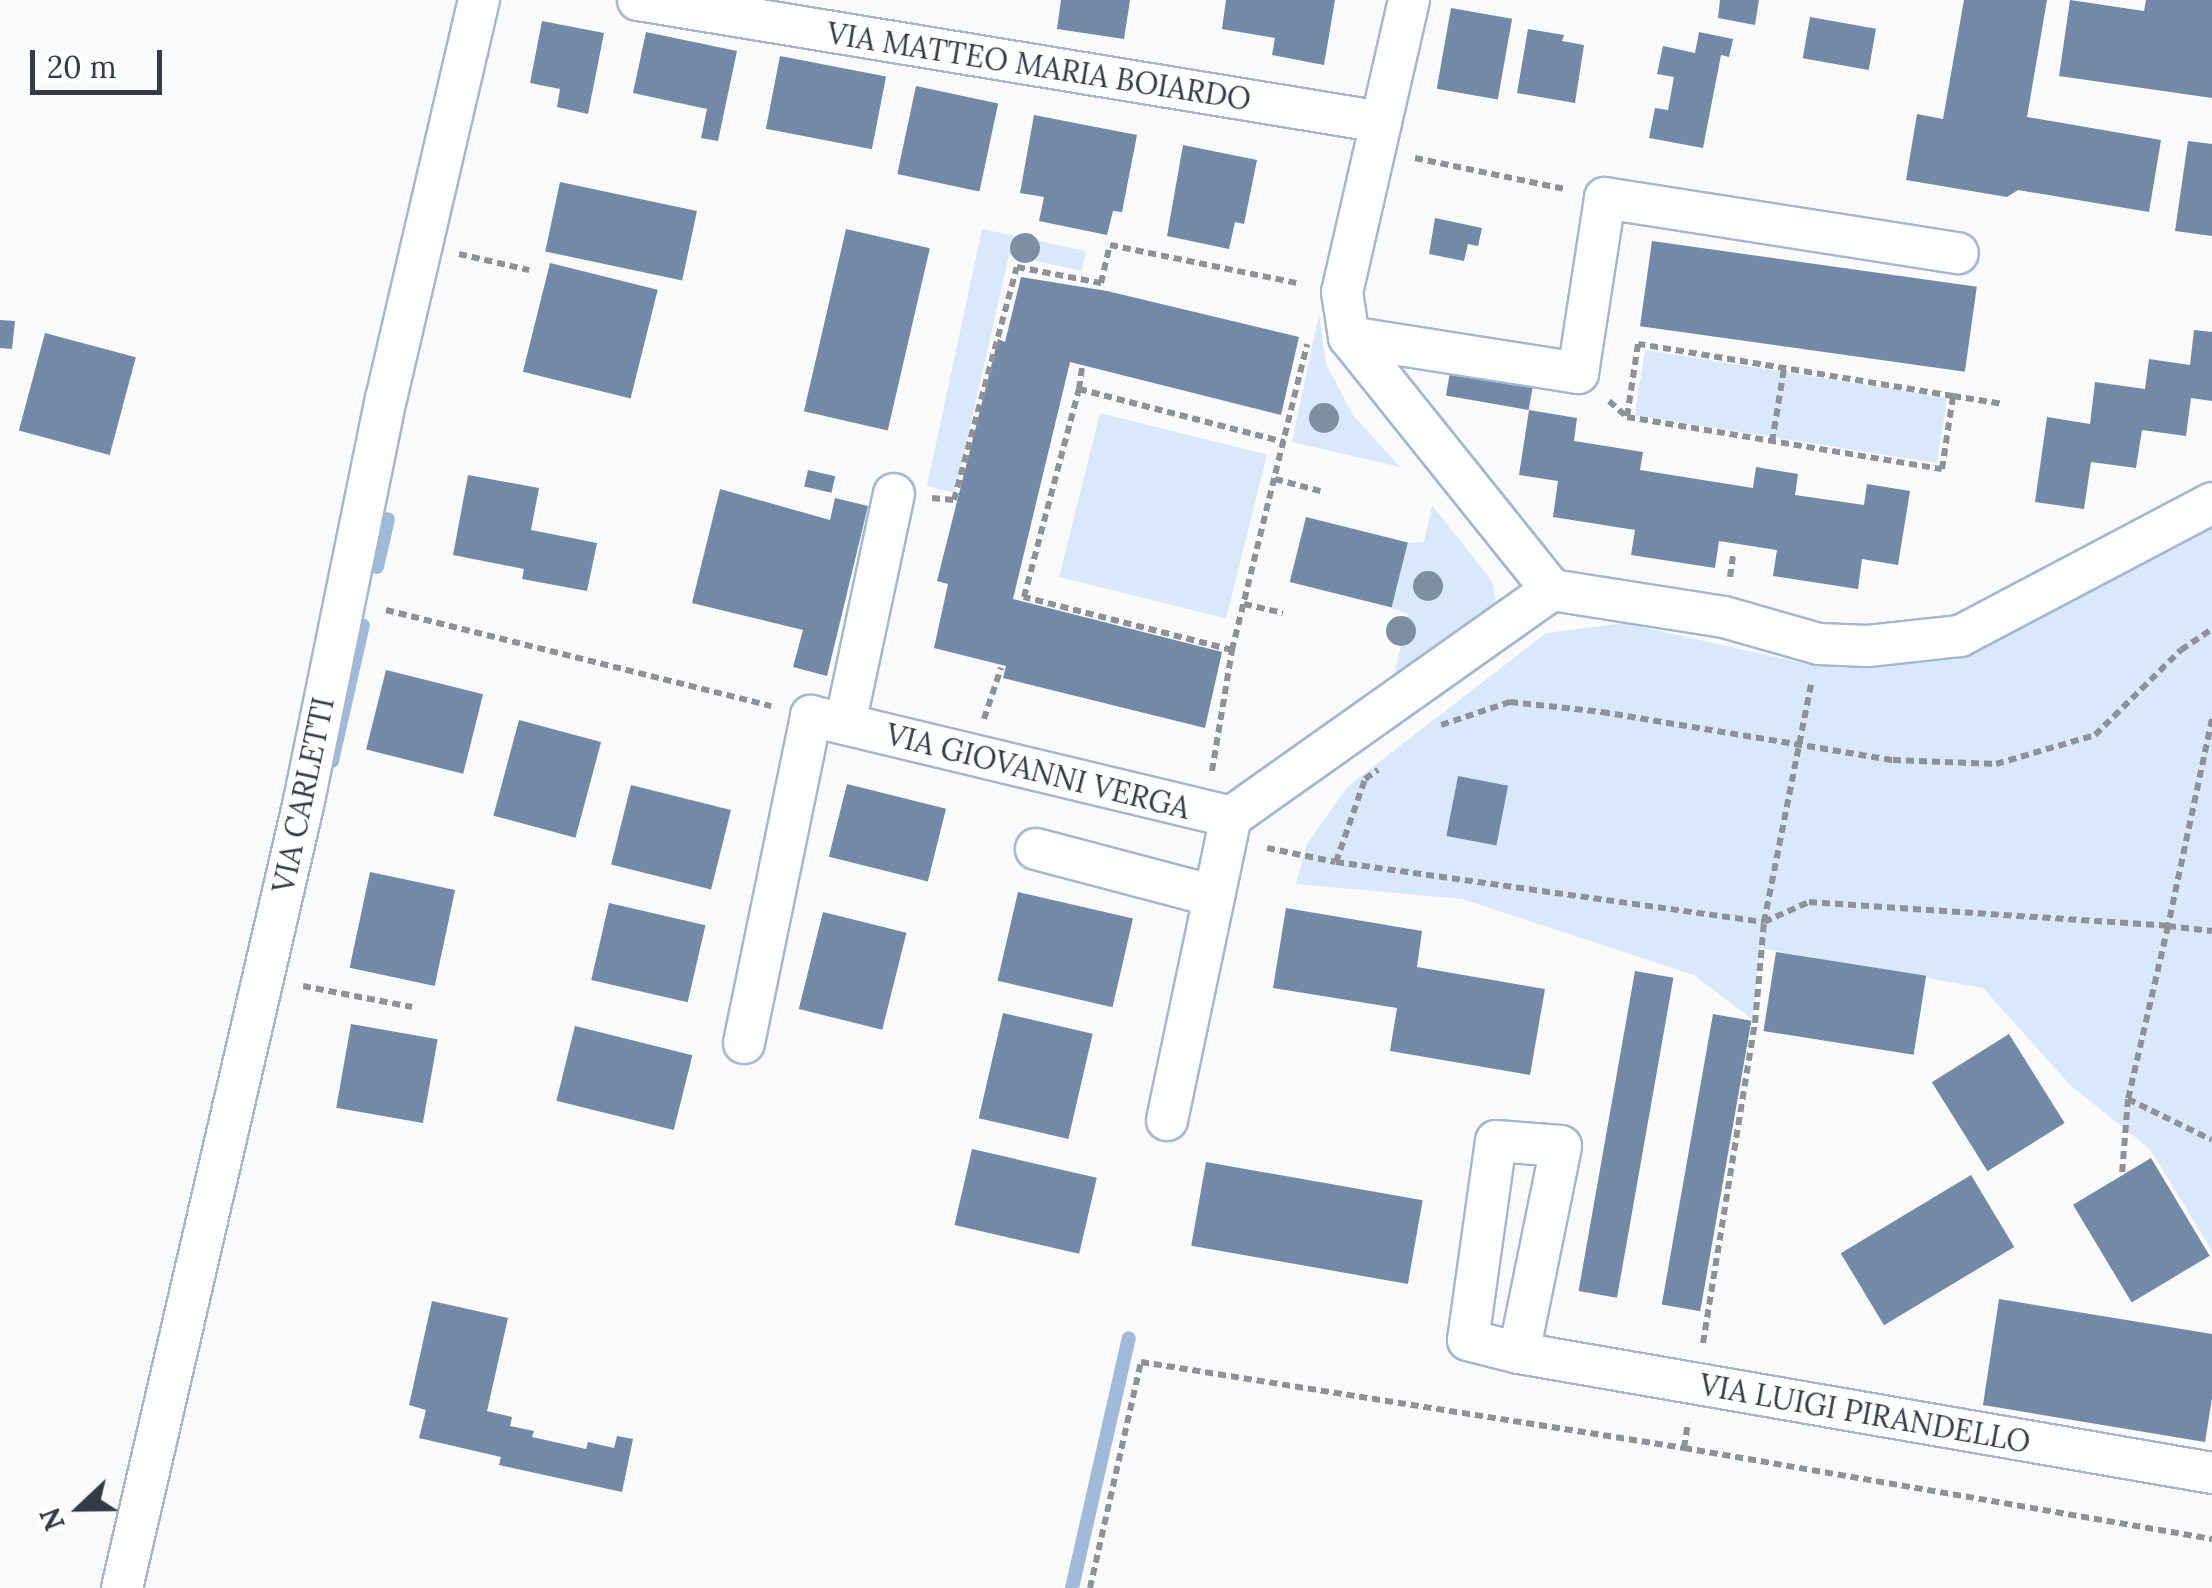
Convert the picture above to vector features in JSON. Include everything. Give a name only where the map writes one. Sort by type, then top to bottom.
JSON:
[{"type":"street","name":"VIA CARLETTI","points":[[122,1588],[304,801],[344,599],[480,0]]},
{"type":"street","name":"VIA MATTEO MARIA BOIARDO","points":[[638,0],[1378,136]]},
{"type":"street","points":[[1329,334],[1409,0]]},
{"type":"street","points":[[1329,334],[1578,373],[1605,198],[1958,253]]},
{"type":"street","points":[[1329,334],[1552,590],[1724,618],[1819,644],[1868,646],[1960,636],[2212,503]]},
{"type":"street","name":"VIA GIOVANNI VERGA","points":[[744,1042],[828,720],[894,494]]},
{"type":"street","name":"VIA GIOVANNI VERGA","points":[[1167,1120],[1214,896],[1221,823],[1552,590]]},
{"type":"street","name":"VIA GIOVANNI VERGA","points":[[828,720],[1221,823]]},
{"type":"street","points":[[1036,849],[1214,896]]},
{"type":"street","name":"VIA LUIGI PIRANDELLO","points":[[1518,1353],[1561,1146],[1496,1141],[1468,1340],[1518,1353],[2212,1474]]},
{"type":"path","points":[[1378,136],[1605,198]]},
{"type":"path","points":[[894,494],[954,500],[1017,267],[1101,283],[1110,245],[1300,283],[1310,289]]},
{"type":"path","points":[[456,253],[529,270]]},
{"type":"path","points":[[1329,334],[1284,442],[1232,650],[1221,823],[1336,862],[1764,922],[1809,902],[2212,931]]},
{"type":"path","points":[[1627,417],[1638,344],[2003,404]]},
{"type":"path","points":[[1082,366],[1024,599],[1232,650]]},
{"type":"path","points":[[1772,442],[1784,368]]},
{"type":"path","points":[[1578,373],[1627,417],[1942,470],[1953,396]]},
{"type":"path","points":[[1079,389],[1284,442]]},
{"type":"path","points":[[1275,479],[1320,491]]},
{"type":"path","points":[[344,599],[828,720]]},
{"type":"path","points":[[1244,604],[1283,613]]},
{"type":"path","points":[[1429,733],[1445,722],[1510,702],[1602,712],[1893,760],[1996,764],[2095,735],[2181,650],[2212,629]]},
{"type":"path","points":[[1684,1448],[1690,1415],[1683,1412],[1696,1383],[1755,1023],[1764,922],[1819,644]]},
{"type":"path","points":[[2122,1173],[2128,1099],[2212,720]]},
{"type":"path","points":[[1336,862],[1366,779],[1382,767]]},
{"type":"path","points":[[2128,1099],[2212,1140]]},
{"type":"path","points":[[1090,1588],[1141,1362],[1684,1448],[2212,1539]]},
{"type":"shaded area","points":[[982,229],[1086,251],[1082,271],[1009,255],[955,493],[927,486]]},
{"type":"shaded area","points":[[1319,314],[1326,364],[1353,415],[1400,467],[1292,442]]},
{"type":"shaded area","points":[[1645,350],[1947,398],[1937,463],[1635,415]]},
{"type":"shaded area","points":[[1100,413],[1267,455],[1226,619],[1059,577]]},
{"type":"shaded area","points":[[1432,505],[1492,581],[1496,600],[1483,622],[1394,676],[1408,614],[1392,608],[1408,543],[1424,542]]},
{"type":"shaded area","points":[[2212,514],[2212,1251],[2150,1149],[2070,1085],[1983,988],[1760,948],[1753,1020],[1694,975],[1462,899],[1296,884],[1307,844],[1347,787],[1546,633],[1624,623],[1816,666],[1924,660],[2007,632]]},
{"type":"building","points":[[1061,0],[1130,0],[1124,39],[1057,29]]},
{"type":"building","points":[[1226,0],[1335,0],[1324,65],[1272,55],[1275,38],[1222,29]]},
{"type":"building","points":[[1720,0],[1759,0],[1755,25],[1718,18]]},
{"type":"building","points":[[1964,0],[2047,0],[2027,117],[2161,140],[2149,212],[2018,190],[2007,197],[1906,180],[1917,114],[1943,119]]},
{"type":"building","points":[[2070,0],[2144,11],[2146,0],[2212,0],[2212,98],[2059,76]]},
{"type":"building","points":[[1451,8],[1512,19],[1498,100],[1437,89]]},
{"type":"building","points":[[1810,17],[1876,29],[1869,70],[1803,58]]},
{"type":"building","points":[[542,21],[604,33],[588,114],[557,107],[560,89],[530,83]]},
{"type":"building","points":[[1528,29],[1564,35],[1562,41],[1584,45],[1575,103],[1517,93]]},
{"type":"building","points":[[646,32],[737,51],[718,141],[701,138],[707,109],[633,93]]},
{"type":"building","points":[[1699,32],[1733,39],[1729,57],[1721,55],[1703,148],[1649,138],[1655,108],[1668,110],[1674,77],[1657,74],[1663,46],[1695,53]]},
{"type":"building","points":[[780,56],[886,77],[872,149],[766,129]]},
{"type":"building","points":[[916,86],[998,103],[979,191],[897,174]]},
{"type":"building","points":[[1034,115],[1137,135],[1122,212],[1113,211],[1107,235],[1039,221],[1044,197],[1020,193]]},
{"type":"building","points":[[2188,141],[2212,144],[2212,236],[2175,231]]},
{"type":"building","points":[[1183,145],[1257,160],[1244,224],[1235,222],[1229,249],[1167,236]]},
{"type":"building","points":[[560,182],[697,211],[682,281],[545,251]]},
{"type":"building","points":[[1435,218],[1482,228],[1478,246],[1468,244],[1464,261],[1429,254]]},
{"type":"building","points":[[846,229],[930,248],[888,431],[804,411]]},
{"type":"building","points":[[1652,241],[1977,287],[1965,372],[1640,326]]},
{"type":"building","points":[[550,263],[658,290],[631,399],[523,372]]},
{"type":"building","points":[[1021,277],[1107,291],[1299,337],[1281,415],[1070,362],[1013,599],[1222,652],[1205,728],[1003,678],[1006,666],[934,648],[948,584],[937,581],[998,339],[1005,342]]},
{"type":"building","points":[[0,320],[15,321],[12,349],[0,348]]},
{"type":"building","points":[[2194,330],[2212,332],[2212,401],[2191,398],[2186,436],[2142,430],[2136,468],[2091,462],[2084,509],[2035,502],[2047,417],[2090,424],[2095,382],[2145,389],[2149,359],[2190,365]]},
{"type":"building","points":[[45,333],[136,357],[110,455],[19,431]]},
{"type":"building","points":[[1452,361],[1535,376],[1529,410],[1446,395]]},
{"type":"building","points":[[1529,410],[1577,418],[1574,441],[1643,452],[1640,470],[1753,488],[1756,467],[1798,474],[1795,495],[1864,505],[1867,484],[1910,491],[1898,565],[1862,559],[1858,589],[1773,576],[1777,550],[1719,541],[1715,568],[1631,555],[1635,530],[1553,517],[1558,481],[1519,475]]},
{"type":"building","points":[[808,470],[835,476],[831,493],[804,487]]},
{"type":"building","points":[[468,475],[539,488],[531,530],[597,543],[587,591],[522,579],[524,569],[453,555]]},
{"type":"building","points":[[720,489],[830,520],[835,498],[868,506],[827,676],[793,667],[803,630],[692,603]]},
{"type":"building","points":[[1306,517],[1408,542],[1392,607],[1290,582]]},
{"type":"building","points":[[386,670],[483,694],[463,774],[366,750]]},
{"type":"building","points":[[519,720],[601,742],[575,838],[493,816]]},
{"type":"building","points":[[1458,776],[1508,786],[1496,846],[1446,836]]},
{"type":"building","points":[[847,784],[946,809],[928,881],[829,857]]},
{"type":"building","points":[[631,785],[731,810],[711,889],[611,865]]},
{"type":"building","points":[[370,872],[455,890],[435,986],[350,968]]},
{"type":"building","points":[[1018,892],[1133,919],[1113,1007],[998,981]]},
{"type":"building","points":[[609,903],[705,925],[688,1002],[591,980]]},
{"type":"building","points":[[1286,908],[1422,931],[1417,967],[1545,989],[1530,1075],[1390,1051],[1397,1008],[1273,988]]},
{"type":"building","points":[[823,912],[906,933],[882,1030],[799,1009]]},
{"type":"building","points":[[1776,952],[1926,976],[1914,1055],[1763,1031]]},
{"type":"building","points":[[1635,971],[1673,978],[1617,1298],[1579,1291]]},
{"type":"building","points":[[1003,1013],[1093,1034],[1068,1139],[979,1118]]},
{"type":"building","points":[[1713,1014],[1751,1021],[1700,1311],[1662,1305]]},
{"type":"building","points":[[351,1024],[438,1039],[423,1123],[336,1108]]},
{"type":"building","points":[[575,1026],[692,1055],[674,1130],[556,1101]]},
{"type":"building","points":[[2009,1034],[2065,1123],[1987,1171],[1932,1082]]},
{"type":"building","points":[[972,1149],[1097,1178],[1079,1254],[954,1225]]},
{"type":"building","points":[[2151,1158],[2210,1256],[2132,1303],[2073,1205]]},
{"type":"building","points":[[1206,1162],[1423,1200],[1408,1284],[1191,1246]]},
{"type":"building","points":[[1971,1175],[2014,1247],[1884,1325],[1841,1253]]},
{"type":"building","points":[[1999,1299],[2212,1334],[2212,1398],[2205,1442],[1983,1405]]},
{"type":"building","points":[[432,1301],[508,1318],[487,1411],[512,1417],[510,1426],[534,1431],[532,1437],[586,1449],[588,1442],[614,1448],[617,1436],[633,1439],[622,1492],[499,1465],[501,1457],[419,1438],[426,1410],[409,1405]]},
{"type":"waterway","points":[[377,567],[388,519]]},
{"type":"waterway","points":[[332,761],[363,625]]},
{"type":"waterway","points":[[1072,1588],[1129,1338]]}]
